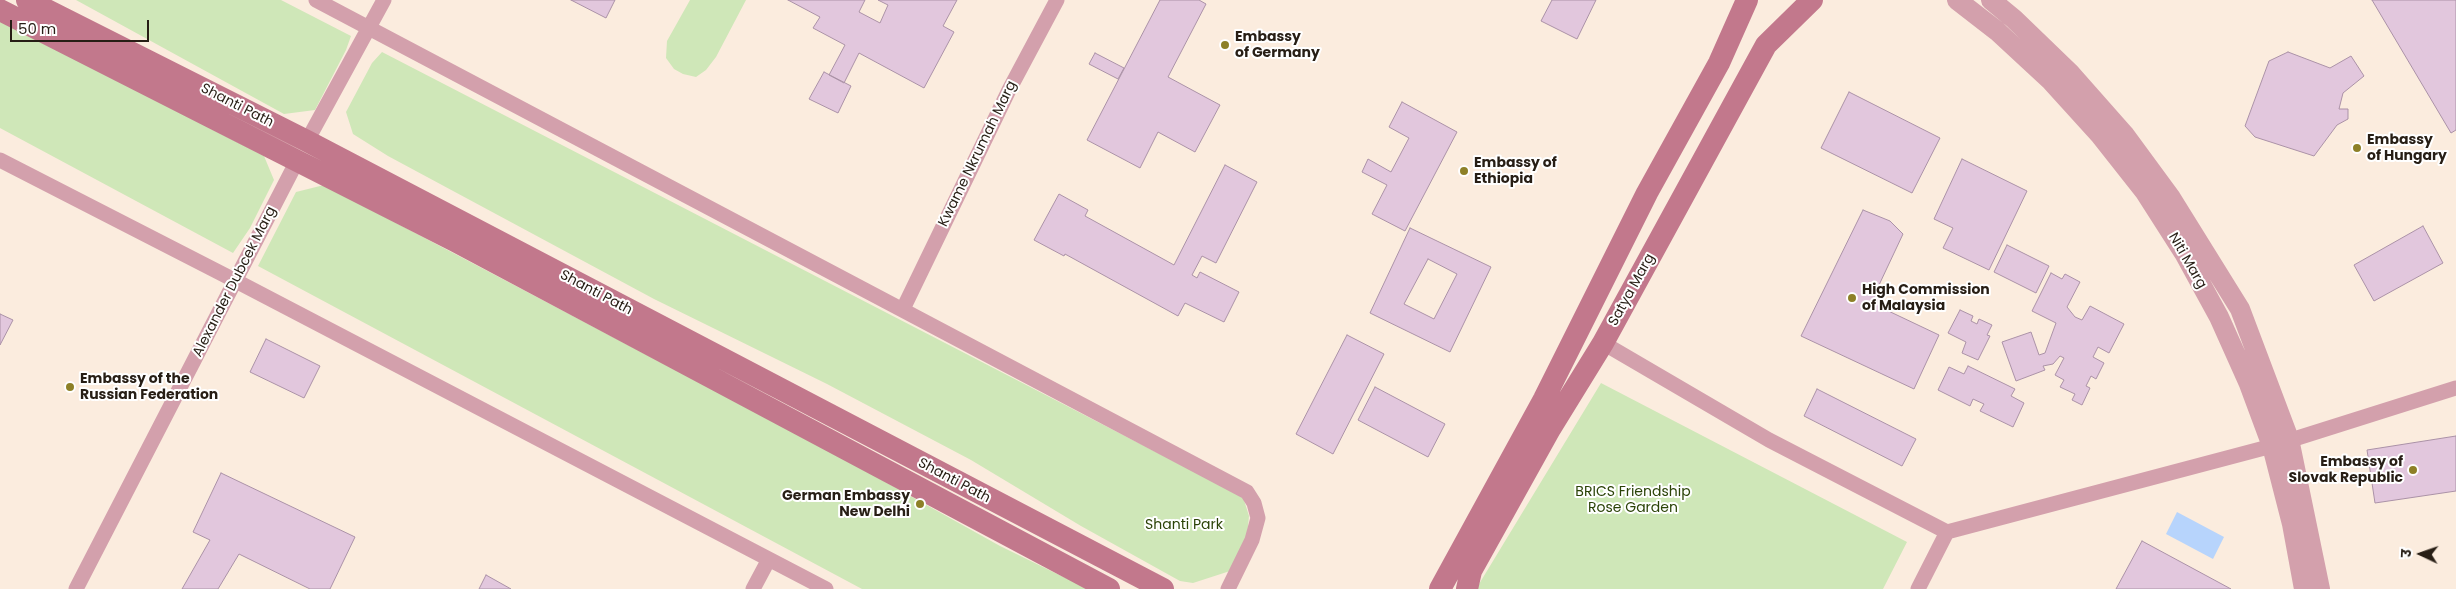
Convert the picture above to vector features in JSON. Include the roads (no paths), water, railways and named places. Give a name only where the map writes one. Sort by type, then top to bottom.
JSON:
[{"type":"main road","name":"Shanti Path","points":[[27,0],[302,151],[482,255],[1109,589]]},
{"type":"main road","points":[[1440,589],[1544,399],[1648,193],[1719,63],[1747,0]]},
{"type":"main road","name":"Satya Marg","points":[[1467,589],[1471,571],[1546,437],[1603,343],[1766,45],[1812,0]]},
{"type":"main road","name":"Shanti Path","points":[[0,10],[302,151],[1162,589]]},
{"type":"street","points":[[316,0],[1247,492],[1254,503],[1258,518],[1252,540],[1228,589]]},
{"type":"street","name":"Alexander Dubcek Marg","points":[[76,589],[302,151],[384,0]]},
{"type":"street","name":"Kwame Nkrumah Marg","points":[[903,309],[1009,90],[1057,0]]},
{"type":"street","name":"Niti Marg","points":[[1957,0],[1997,31],[2051,81],[2100,135],[2144,192],[2184,254],[2219,317],[2249,384],[2281,442],[2292,524],[2304,589]]},
{"type":"street","name":"Niti Marg","points":[[1991,0],[2014,19],[2071,74],[2124,134],[2171,198],[2240,309],[2281,442],[2320,589]]},
{"type":"street","points":[[0,160],[826,589]]},
{"type":"street","points":[[1603,343],[1769,440],[1947,532],[2281,442],[2456,388]]},
{"type":"street","points":[[1918,589],[1947,532]]},
{"type":"street","points":[[753,589],[769,559]]},
{"type":"water","points":[[2177,512],[2224,537],[2213,559],[2166,534]]},
{"type":"place","name":"Embassy of Germany","points":[[1225,45]]},
{"type":"place","name":"Embassy of Hungary","points":[[2357,148]]},
{"type":"place","name":"Embassy of Ethiopia","points":[[1464,171]]},
{"type":"place","name":"High Commission of Malaysia","points":[[1852,298]]},
{"type":"place","name":"Embassy of the Russian Federation","points":[[70,387]]},
{"type":"place","name":"Embassy of Slovak Republic","points":[[2413,470]]},
{"type":"place","name":"German Embassy New Delhi","points":[[920,504]]},
{"type":"park label","name":"BRICS Friendship Rose Garden","points":[[1633,500]]},
{"type":"park label","name":"Shanti Park","points":[[1184,525]]}]
